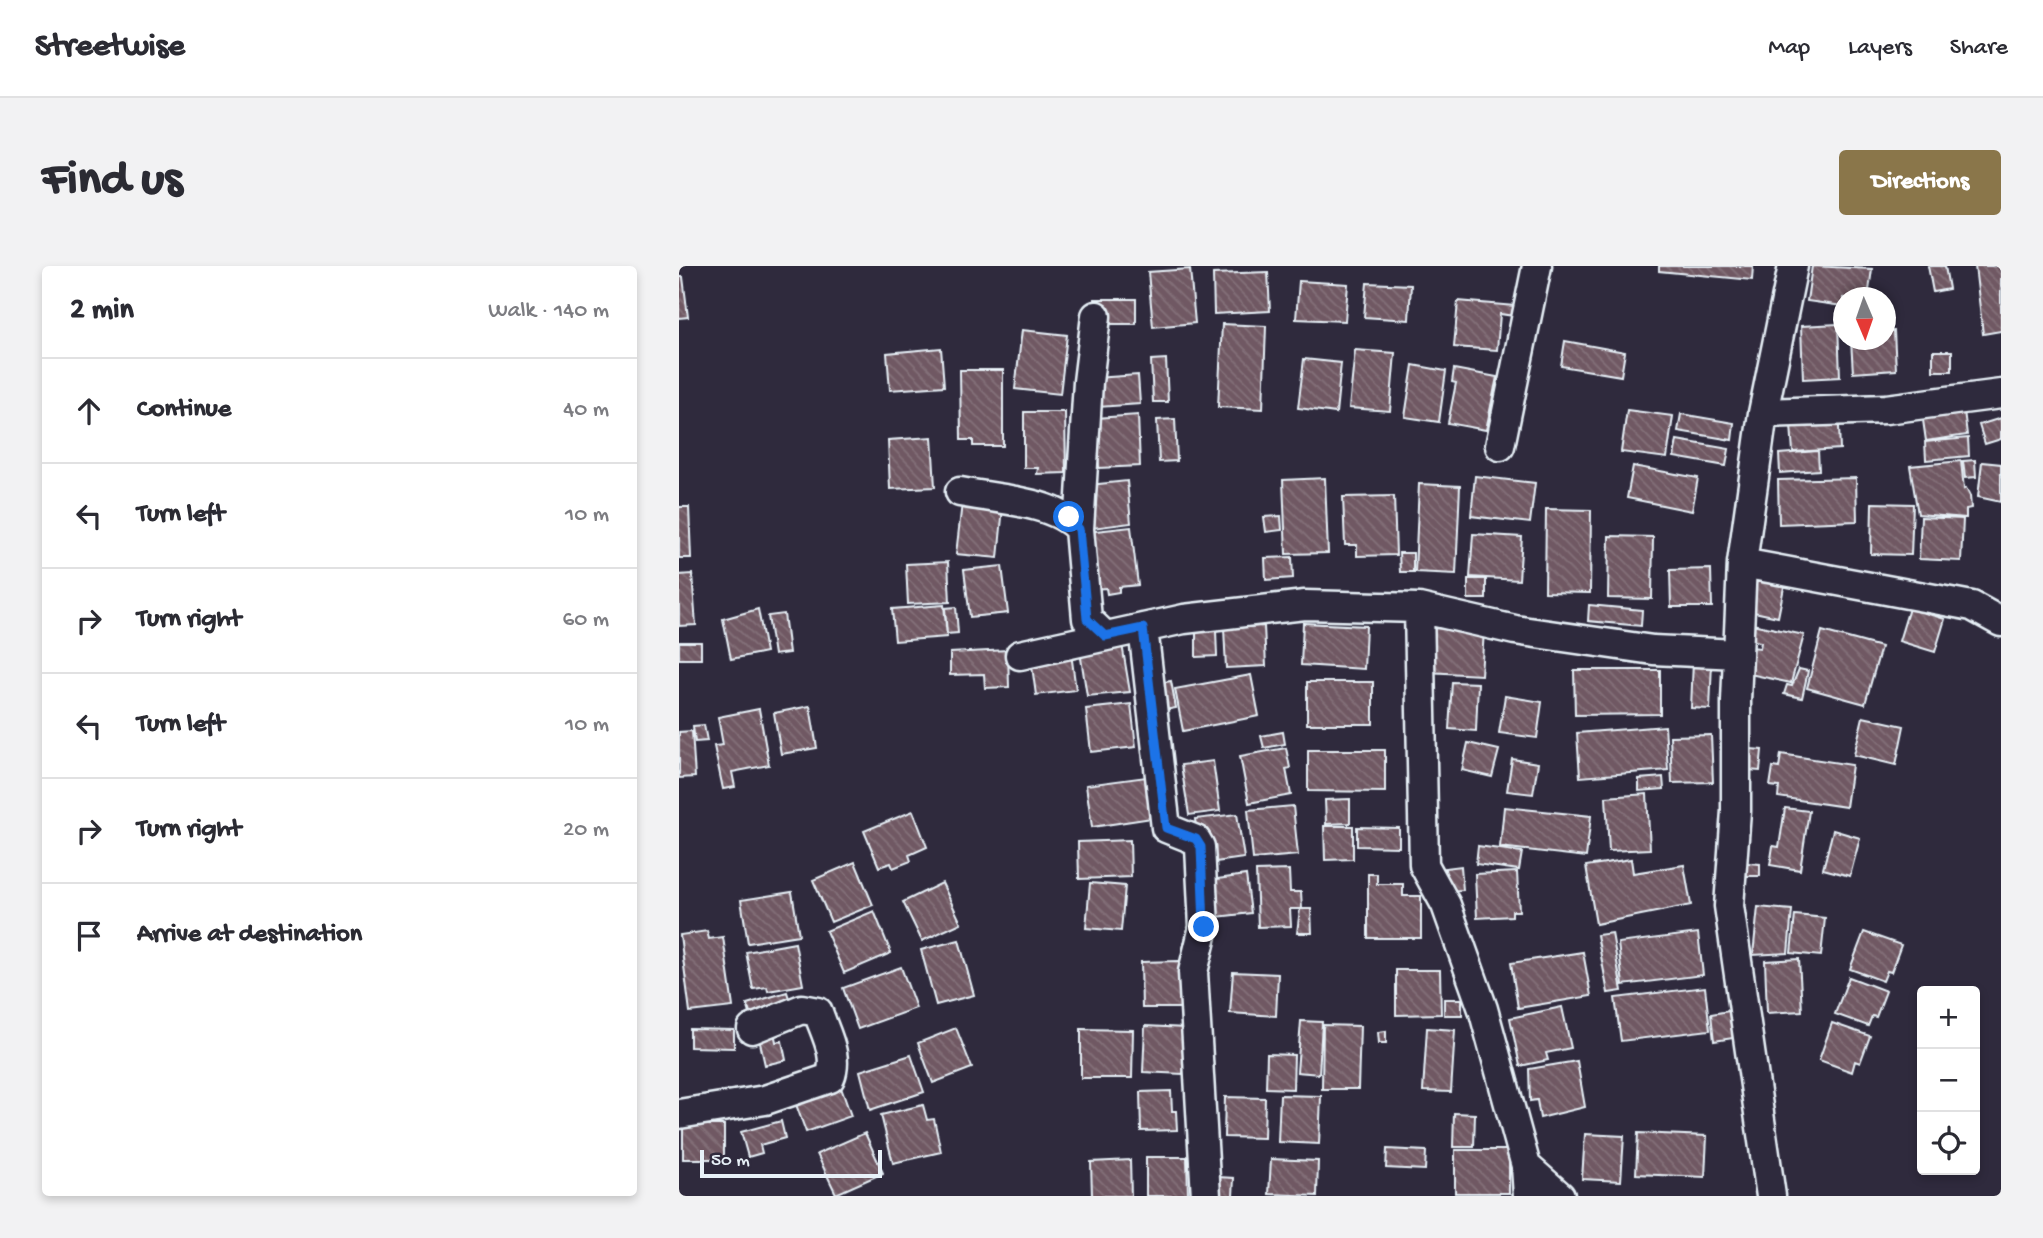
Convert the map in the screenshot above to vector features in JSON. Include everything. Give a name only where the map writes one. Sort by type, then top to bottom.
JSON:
[{"type":"street","points":[[1500,446],[1537,266]]},
{"type":"street","points":[[1770,1196],[1729,906],[1736,811],[1742,563],[1763,413],[1793,266]]},
{"type":"street","points":[[1096,316],[1088,382],[1079,529],[1087,619],[1105,636]]},
{"type":"street","points":[[1763,413],[1886,409],[2001,394]]},
{"type":"street","points":[[960,492],[1052,510],[1069,517],[1079,529]]},
{"type":"street","points":[[1742,563],[1972,606],[2001,622]]},
{"type":"street","points":[[1020,655],[1184,619],[1305,605],[1419,608],[1542,634],[1653,650],[1738,654]]},
{"type":"street","points":[[1419,608],[1424,865],[1446,905],[1483,1009],[1526,1166],[1528,1196]]},
{"type":"street","points":[[1143,628],[1166,828],[1196,839],[1201,847],[1204,927],[1193,972],[1206,1196]]},
{"type":"street","points":[[679,1114],[765,1100],[830,1078],[835,1067],[834,1057],[818,1012],[802,1010],[752,1029]]},
{"type":"street","points":[[1526,1166],[1560,1196]]},
{"type":"building","points":[[1659,266],[1753,266],[1752,280],[1659,271]]},
{"type":"building","points":[[1812,266],[1872,269],[1870,287],[1833,287],[1833,305],[1807,301]]},
{"type":"building","points":[[1928,266],[1945,266],[1949,289],[1933,292]]},
{"type":"building","points":[[1975,266],[2001,266],[2001,331],[1983,334]]},
{"type":"building","points":[[1190,269],[1195,323],[1153,327],[1148,272]]},
{"type":"building","points":[[1268,272],[1270,311],[1214,314],[1213,274]]},
{"type":"building","points":[[679,277],[683,277],[688,317],[679,318]]},
{"type":"building","points":[[1299,281],[1348,284],[1345,321],[1296,319]]},
{"type":"building","points":[[1367,283],[1411,285],[1409,320],[1364,317]]},
{"type":"building","points":[[1094,299],[1136,299],[1136,324],[1094,324]]},
{"type":"building","points":[[1458,301],[1515,306],[1514,316],[1500,314],[1497,350],[1454,347]]},
{"type":"building","points":[[1222,324],[1266,326],[1263,409],[1218,407]]},
{"type":"building","points":[[1833,324],[1833,350],[1839,350],[1840,377],[1803,379],[1801,326]]},
{"type":"building","points":[[1022,330],[1067,335],[1060,394],[1015,389]]},
{"type":"building","points":[[1565,341],[1625,352],[1621,376],[1561,366]]},
{"type":"building","points":[[941,348],[944,386],[890,390],[887,353]]},
{"type":"building","points":[[1355,350],[1395,353],[1390,411],[1349,408]]},
{"type":"building","points":[[1852,350],[1895,350],[1896,370],[1853,373]]},
{"type":"building","points":[[1933,351],[1952,351],[1952,371],[1933,371]]},
{"type":"building","points":[[1166,359],[1168,402],[1153,402],[1151,360]]},
{"type":"building","points":[[1304,359],[1341,363],[1336,413],[1298,408]]},
{"type":"building","points":[[1413,365],[1446,371],[1439,422],[1405,417]]},
{"type":"building","points":[[1454,369],[1497,377],[1486,430],[1448,423],[1456,383],[1452,382]]},
{"type":"building","points":[[960,370],[1003,370],[1003,446],[973,446],[973,440],[961,440]]},
{"type":"building","points":[[1138,375],[1140,404],[1098,407],[1095,378]]},
{"type":"building","points":[[1962,394],[1967,435],[1926,441],[1920,399]]},
{"type":"building","points":[[1838,405],[1840,449],[1793,452],[1791,425]]},
{"type":"building","points":[[1627,410],[1673,416],[1667,458],[1621,452]]},
{"type":"building","points":[[1024,412],[1065,412],[1066,473],[1037,474],[1038,468],[1024,468]]},
{"type":"building","points":[[1681,414],[1734,423],[1732,440],[1678,431]]},
{"type":"building","points":[[1138,415],[1140,466],[1099,468],[1096,418]]},
{"type":"building","points":[[2001,418],[2001,439],[1985,444],[1979,425]]},
{"type":"building","points":[[1175,419],[1177,461],[1159,462],[1157,420]]},
{"type":"building","points":[[932,437],[935,487],[890,489],[888,440]]},
{"type":"building","points":[[1968,438],[1969,456],[1926,460],[1925,442]]},
{"type":"building","points":[[1677,440],[1729,449],[1726,466],[1674,457]]},
{"type":"building","points":[[1818,451],[1819,470],[1780,473],[1779,454]]},
{"type":"building","points":[[1975,460],[1976,477],[1965,478],[1963,461]]},
{"type":"building","points":[[1961,461],[1964,489],[1966,488],[1970,496],[1971,508],[1966,509],[1966,518],[1918,514],[1910,466]]},
{"type":"building","points":[[1982,462],[2001,464],[2001,502],[1978,497]]},
{"type":"building","points":[[1633,466],[1698,478],[1692,511],[1627,498]]},
{"type":"building","points":[[1475,476],[1535,483],[1530,523],[1471,516]]},
{"type":"building","points":[[1325,478],[1328,553],[1286,554],[1283,480]]},
{"type":"building","points":[[1856,478],[1857,521],[1779,524],[1778,480]]},
{"type":"building","points":[[1127,481],[1131,523],[1085,529],[1080,486]]},
{"type":"building","points":[[1419,484],[1460,486],[1456,574],[1415,572]]},
{"type":"building","points":[[1394,496],[1396,555],[1357,556],[1357,545],[1345,545],[1343,497]]},
{"type":"building","points":[[962,503],[1003,507],[998,558],[956,554]]},
{"type":"building","points":[[1872,503],[1913,504],[1911,555],[1871,554]]},
{"type":"building","points":[[679,507],[689,507],[691,558],[679,558]]},
{"type":"building","points":[[1546,509],[1591,510],[1590,593],[1545,592]]},
{"type":"building","points":[[1281,516],[1282,530],[1266,532],[1264,517]]},
{"type":"building","points":[[1921,517],[1963,519],[1961,561],[1919,559]]},
{"type":"building","points":[[1131,527],[1138,585],[1119,587],[1119,592],[1107,594],[1106,588],[1093,589],[1087,532]]},
{"type":"building","points":[[1473,534],[1522,537],[1519,580],[1470,577]]},
{"type":"building","points":[[1609,536],[1653,537],[1652,599],[1608,598]]},
{"type":"building","points":[[1399,553],[1413,553],[1413,572],[1400,572]]},
{"type":"building","points":[[1292,557],[1293,578],[1266,580],[1265,558]]},
{"type":"building","points":[[948,562],[950,602],[908,604],[906,564]]},
{"type":"building","points":[[1002,566],[1008,613],[970,617],[964,570]]},
{"type":"building","points":[[1711,569],[1712,607],[1671,607],[1670,570]]},
{"type":"building","points":[[1758,571],[1786,577],[1778,617],[1749,611]]},
{"type":"building","points":[[692,574],[696,625],[679,626],[679,575]]},
{"type":"building","points":[[1468,579],[1486,579],[1486,599],[1468,599]]},
{"type":"building","points":[[944,605],[947,637],[895,641],[892,609]]},
{"type":"building","points":[[1589,605],[1642,610],[1641,626],[1588,621]]},
{"type":"building","points":[[956,607],[958,633],[947,634],[945,608]]},
{"type":"building","points":[[1909,608],[1945,619],[1935,652],[1899,641]]},
{"type":"building","points":[[758,609],[766,652],[731,659],[723,619]]},
{"type":"building","points":[[784,614],[789,653],[774,655],[768,616]]},
{"type":"building","points":[[1303,623],[1366,626],[1364,669],[1301,665]]},
{"type":"building","points":[[1752,624],[1804,635],[1791,683],[1745,673],[1751,647],[1760,648],[1761,642],[1749,640]]},
{"type":"building","points":[[1264,626],[1266,666],[1226,668],[1224,628]]},
{"type":"building","points":[[1430,628],[1484,631],[1481,675],[1427,672]]},
{"type":"building","points":[[1216,630],[1217,656],[1196,657],[1196,631]]},
{"type":"building","points":[[1822,631],[1881,647],[1865,704],[1807,688]]},
{"type":"building","points":[[1120,632],[1130,692],[1087,696],[1078,639]]},
{"type":"building","points":[[679,642],[701,642],[701,659],[679,659]]},
{"type":"building","points":[[1008,650],[1009,687],[985,688],[984,674],[950,675],[950,653]]},
{"type":"building","points":[[1071,653],[1076,690],[1036,695],[1031,659]]},
{"type":"building","points":[[1693,661],[1712,662],[1710,709],[1691,708]]},
{"type":"building","points":[[1799,669],[1808,671],[1802,698],[1784,694],[1787,685],[1792,686]]},
{"type":"building","points":[[1574,670],[1660,670],[1660,714],[1575,715]]},
{"type":"building","points":[[1251,675],[1259,716],[1183,731],[1175,689]]},
{"type":"building","points":[[1171,681],[1176,708],[1158,711],[1153,684]]},
{"type":"building","points":[[1307,682],[1373,682],[1373,724],[1307,724]]},
{"type":"building","points":[[1452,682],[1478,683],[1476,731],[1449,729]]},
{"type":"building","points":[[1505,696],[1542,702],[1537,738],[1499,733]]},
{"type":"building","points":[[1131,704],[1136,747],[1091,752],[1086,709]]},
{"type":"building","points":[[810,706],[817,748],[781,754],[774,713]]},
{"type":"building","points":[[759,709],[769,765],[732,772],[735,787],[723,789],[714,746],[723,745],[718,717]]},
{"type":"building","points":[[1863,717],[1904,726],[1896,765],[1854,755]]},
{"type":"building","points":[[704,725],[707,741],[695,742],[693,726]]},
{"type":"building","points":[[1665,726],[1668,770],[1580,777],[1577,733]]},
{"type":"building","points":[[692,731],[695,777],[679,778],[679,732]]},
{"type":"building","points":[[1283,732],[1285,744],[1264,748],[1261,736]]},
{"type":"building","points":[[1711,735],[1713,782],[1672,783],[1670,736]]},
{"type":"building","points":[[1468,743],[1499,750],[1492,777],[1462,770]]},
{"type":"building","points":[[1286,748],[1290,768],[1286,769],[1291,795],[1249,803],[1240,756]]},
{"type":"building","points":[[1750,749],[1762,750],[1760,771],[1749,770]]},
{"type":"building","points":[[1308,750],[1385,750],[1385,792],[1308,791]]},
{"type":"building","points":[[1781,754],[1852,765],[1846,807],[1778,797],[1779,787],[1770,786],[1773,767],[1779,768]]},
{"type":"building","points":[[1512,759],[1538,763],[1533,794],[1507,791]]},
{"type":"building","points":[[1213,761],[1220,811],[1189,815],[1181,765]]},
{"type":"building","points":[[1146,777],[1152,818],[1092,827],[1086,785]]},
{"type":"building","points":[[1663,777],[1664,789],[1639,791],[1639,779]]},
{"type":"building","points":[[1647,794],[1650,849],[1609,851],[1606,797]]},
{"type":"building","points":[[1350,799],[1350,823],[1326,824],[1325,800]]},
{"type":"building","points":[[1293,806],[1298,855],[1253,859],[1248,810]]},
{"type":"building","points":[[1504,807],[1591,816],[1586,857],[1500,847]]},
{"type":"building","points":[[1785,808],[1809,811],[1800,870],[1770,865],[1773,846],[1779,847]]},
{"type":"building","points":[[913,811],[927,847],[909,855],[911,861],[893,868],[891,863],[879,867],[864,831]]},
{"type":"building","points":[[1237,814],[1244,858],[1201,864],[1195,819]]},
{"type":"building","points":[[1324,826],[1353,826],[1353,859],[1325,860]]},
{"type":"building","points":[[1357,827],[1399,828],[1399,847],[1357,846]]},
{"type":"building","points":[[1833,830],[1860,838],[1850,876],[1823,869]]},
{"type":"building","points":[[1130,840],[1131,877],[1079,879],[1078,842]]},
{"type":"building","points":[[1478,846],[1522,852],[1519,870],[1476,864]]},
{"type":"building","points":[[1631,859],[1633,873],[1684,865],[1691,905],[1596,924],[1586,866]]},
{"type":"building","points":[[855,862],[873,905],[831,922],[813,880]]},
{"type":"building","points":[[1747,863],[1760,864],[1760,876],[1746,876]]},
{"type":"building","points":[[1461,866],[1463,890],[1447,891],[1445,868]]},
{"type":"building","points":[[1289,870],[1290,892],[1301,892],[1302,909],[1290,909],[1291,926],[1258,927],[1256,871]]},
{"type":"building","points":[[1517,872],[1519,911],[1512,911],[1512,916],[1477,918],[1475,874]]},
{"type":"building","points":[[1368,874],[1377,874],[1377,884],[1403,884],[1403,896],[1421,896],[1421,938],[1368,938]]},
{"type":"building","points":[[1246,875],[1251,913],[1208,918],[1203,881]]},
{"type":"building","points":[[942,883],[961,923],[922,941],[903,902]]},
{"type":"building","points":[[1090,883],[1125,886],[1121,931],[1086,928]]},
{"type":"building","points":[[792,892],[799,935],[748,943],[741,900]]},
{"type":"building","points":[[1758,907],[1792,910],[1788,953],[1753,955]]},
{"type":"building","points":[[1300,909],[1311,909],[1312,933],[1297,933]]},
{"type":"building","points":[[874,911],[891,953],[844,973],[826,931]]},
{"type":"building","points":[[1795,915],[1825,918],[1821,956],[1791,953]]},
{"type":"building","points":[[707,931],[709,939],[723,937],[733,1007],[690,1012],[680,935]]},
{"type":"building","points":[[1864,932],[1901,945],[1891,972],[1887,971],[1883,981],[1850,969]]},
{"type":"building","points":[[1612,933],[1622,991],[1608,993],[1597,935]]},
{"type":"building","points":[[1698,933],[1703,975],[1623,985],[1618,943]]},
{"type":"building","points":[[959,940],[974,995],[936,1005],[921,950]]},
{"type":"building","points":[[795,943],[803,985],[768,991],[767,987],[753,989],[746,952]]},
{"type":"building","points":[[1583,952],[1591,996],[1518,1008],[1511,963]]},
{"type":"building","points":[[1799,959],[1802,1011],[1767,1013],[1765,961]]},
{"type":"building","points":[[1179,961],[1180,1008],[1142,1008],[1141,962]]},
{"type":"building","points":[[901,967],[916,1008],[858,1029],[843,988]]},
{"type":"building","points":[[1396,970],[1440,970],[1441,1014],[1396,1015]]},
{"type":"building","points":[[1233,972],[1278,974],[1276,1016],[1230,1013]]},
{"type":"building","points":[[1849,977],[1886,991],[1876,1017],[1872,1016],[1868,1026],[1835,1014]]},
{"type":"building","points":[[1705,987],[1710,1030],[1621,1041],[1615,998]]},
{"type":"building","points":[[787,992],[793,1011],[753,1023],[747,1004]]},
{"type":"building","points":[[1444,999],[1462,999],[1462,1015],[1444,1015]]},
{"type":"building","points":[[1562,1007],[1571,1048],[1546,1053],[1548,1060],[1520,1066],[1510,1018]]},
{"type":"building","points":[[1729,1011],[1733,1038],[1714,1041],[1711,1014]]},
{"type":"building","points":[[1301,1021],[1322,1022],[1319,1074],[1297,1072]]},
{"type":"building","points":[[772,1022],[776,1042],[782,1041],[786,1060],[765,1065],[756,1025]]},
{"type":"building","points":[[1832,1023],[1870,1036],[1860,1063],[1855,1061],[1852,1072],[1819,1060]]},
{"type":"building","points":[[1323,1025],[1360,1026],[1358,1089],[1322,1089]]},
{"type":"building","points":[[1145,1026],[1186,1028],[1183,1074],[1143,1072]]},
{"type":"building","points":[[956,1028],[972,1068],[933,1083],[918,1043]]},
{"type":"building","points":[[1427,1028],[1455,1030],[1451,1092],[1423,1091]]},
{"type":"building","points":[[690,1029],[734,1030],[734,1048],[690,1047]]},
{"type":"building","points":[[1081,1029],[1133,1030],[1132,1078],[1081,1078]]},
{"type":"building","points":[[1386,1031],[1386,1043],[1379,1043],[1378,1032]]},
{"type":"building","points":[[1267,1054],[1294,1055],[1293,1089],[1266,1088]]},
{"type":"building","points":[[911,1055],[924,1092],[870,1110],[860,1071]]},
{"type":"building","points":[[1577,1061],[1585,1107],[1540,1118],[1537,1100],[1530,1101],[1529,1069]]},
{"type":"building","points":[[838,1079],[851,1116],[806,1132],[793,1096]]},
{"type":"building","points":[[1171,1091],[1177,1130],[1141,1131],[1140,1092]]},
{"type":"building","points":[[1280,1095],[1321,1096],[1319,1144],[1278,1142]]},
{"type":"building","points":[[1225,1097],[1265,1098],[1264,1138],[1224,1137]]},
{"type":"building","points":[[923,1105],[927,1120],[934,1119],[941,1152],[893,1163],[881,1115]]},
{"type":"building","points":[[1454,1113],[1475,1114],[1474,1147],[1453,1147]]},
{"type":"building","points":[[781,1121],[785,1138],[760,1145],[762,1153],[748,1157],[741,1132]]},
{"type":"building","points":[[683,1125],[724,1125],[724,1159],[683,1159]]},
{"type":"building","points":[[865,1133],[883,1173],[836,1194],[817,1154]]},
{"type":"building","points":[[1638,1133],[1707,1136],[1705,1177],[1636,1174]]},
{"type":"building","points":[[1585,1134],[1624,1136],[1621,1181],[1582,1179]]},
{"type":"building","points":[[1387,1149],[1426,1151],[1425,1170],[1386,1168]]},
{"type":"building","points":[[1455,1150],[1509,1150],[1509,1193],[1455,1193]]},
{"type":"building","points":[[1146,1157],[1187,1157],[1188,1196],[1146,1196]]},
{"type":"building","points":[[1271,1159],[1318,1161],[1317,1196],[1269,1194]]},
{"type":"building","points":[[1130,1160],[1131,1196],[1092,1196],[1091,1162]]},
{"type":"building","points":[[1218,1177],[1234,1178],[1233,1196],[1216,1196]]},
{"type":"route","points":[[1069,517],[1079,529],[1087,619],[1095,630],[1105,636],[1143,628],[1166,828],[1196,839],[1201,847],[1204,927]]}]
